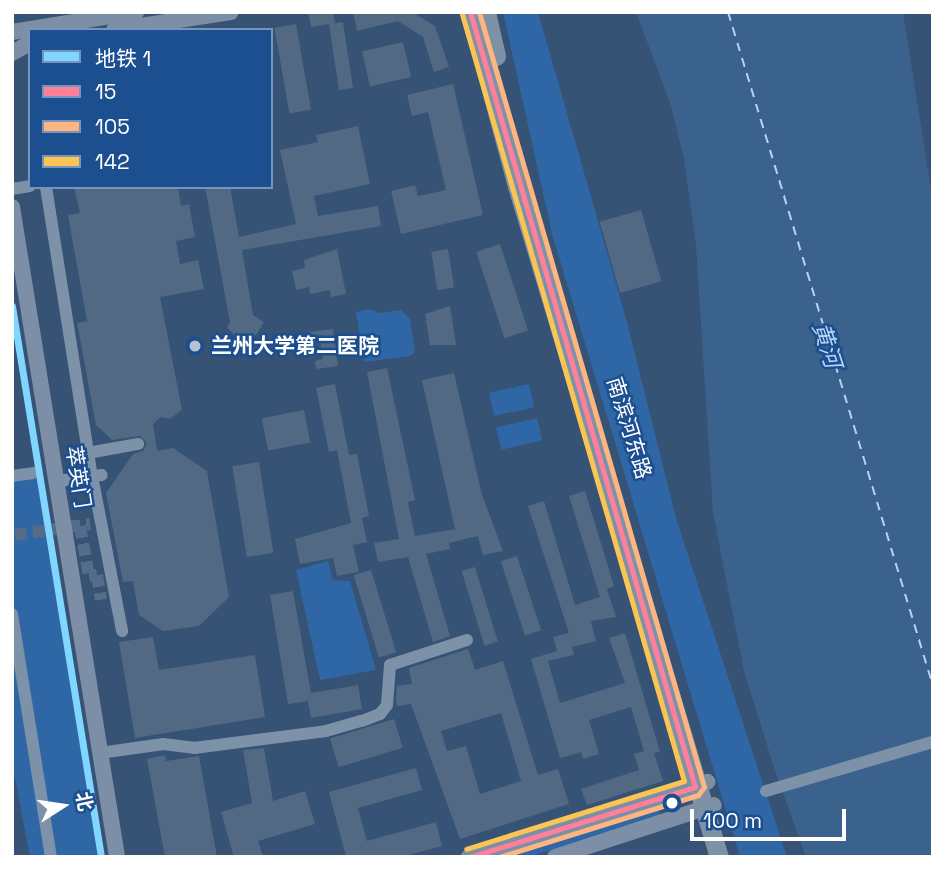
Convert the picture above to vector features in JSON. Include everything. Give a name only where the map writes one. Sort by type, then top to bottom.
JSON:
[{"type":"highway","name":"南滨河东路","points":[[470,12],[517,186],[701,784],[730,857]]},
{"type":"highway","name":"南滨河东路","points":[[486,12],[532,190],[701,784]]},
{"type":"highway","name":"南滨河东路","points":[[709,808],[719,857]]},
{"type":"main road","points":[[12,21],[96,12]]},
{"type":"main road","points":[[37,28],[136,12]]},
{"type":"main road","points":[[77,28],[176,12]]},
{"type":"main road","points":[[127,28],[231,12]]},
{"type":"main road","points":[[12,53],[28,44]]},
{"type":"main road","name":"萃英门","points":[[12,207],[117,857]]},
{"type":"main road","points":[[469,857],[701,784]]},
{"type":"main road","points":[[555,857],[709,808]]},
{"type":"street","points":[[46,189],[88,453],[97,475],[101,556],[122,631]]},
{"type":"street","points":[[88,453],[138,444]]},
{"type":"street","points":[[12,477],[33,473]]},
{"type":"street","points":[[58,481],[97,475]]},
{"type":"street","points":[[12,614],[51,857]]},
{"type":"street","points":[[100,753],[163,744],[194,748],[326,731],[380,715],[387,705],[390,665],[467,640]]},
{"type":"street","points":[[766,792],[933,742]]},
{"type":"shaded area","points":[[503,12],[538,12],[625,315],[676,518],[787,857],[740,857],[552,234]]},
{"type":"shaded area","points":[[370,309],[379,313],[401,310],[410,319],[415,352],[411,356],[364,362],[356,312]]},
{"type":"shaded area","points":[[529,384],[534,407],[494,416],[489,393]]},
{"type":"shaded area","points":[[537,418],[542,440],[501,450],[496,427]]},
{"type":"shaded area","points":[[40,467],[104,857],[30,857],[12,762],[12,472]]},
{"type":"shaded area","points":[[328,561],[333,580],[350,581],[376,670],[320,680],[296,570]]},
{"type":"shaded area","points":[[658,807],[661,817],[528,857],[490,857]]},
{"type":"water","name":"黄河","points":[[636,12],[903,12],[933,202],[933,857],[806,857],[775,771],[744,671],[713,513],[696,246],[684,159],[671,106]]},
{"type":"building","points":[[308,12],[333,12],[335,23],[343,22],[353,88],[339,90],[329,24],[311,27]]},
{"type":"building","points":[[353,12],[412,12],[435,26],[449,67],[434,72],[423,37],[398,21],[357,31]]},
{"type":"building","points":[[296,24],[311,110],[289,113],[274,28]]},
{"type":"building","points":[[403,42],[411,77],[370,87],[362,51]]},
{"type":"building","points":[[453,84],[483,215],[401,234],[391,191],[415,185],[418,196],[446,190],[428,112],[412,116],[407,95]]},
{"type":"building","points":[[358,126],[370,184],[314,196],[318,216],[378,206],[381,226],[242,250],[253,315],[264,322],[256,335],[237,338],[227,327],[230,322],[205,189],[230,189],[239,237],[296,224],[280,150],[318,142],[316,135]]},
{"type":"building","points":[[74,189],[178,189],[181,206],[189,204],[195,237],[176,241],[180,264],[198,260],[204,289],[160,297],[182,410],[170,419],[161,417],[153,424],[157,451],[173,448],[207,471],[229,597],[199,626],[163,631],[139,615],[133,581],[123,582],[106,493],[133,454],[143,451],[147,443],[140,436],[112,440],[96,425],[77,323],[87,321],[68,215],[80,213]]},
{"type":"building","points":[[641,210],[661,281],[620,293],[600,222]]},
{"type":"building","points":[[500,244],[528,331],[504,338],[476,252]]},
{"type":"building","points":[[337,249],[346,294],[331,297],[330,290],[310,294],[309,287],[296,290],[292,271],[305,268],[304,260]]},
{"type":"building","points":[[448,249],[454,288],[437,290],[431,252]]},
{"type":"building","points":[[450,306],[456,345],[430,345],[425,314]]},
{"type":"building","points":[[333,329],[338,366],[316,369],[315,361],[323,359],[320,340],[311,341],[310,332]]},
{"type":"building","points":[[387,368],[415,500],[408,502],[415,536],[455,529],[422,380],[454,373],[482,495],[503,551],[483,555],[478,536],[449,543],[450,549],[426,554],[450,636],[433,642],[408,557],[378,562],[374,543],[399,539],[367,372]]},
{"type":"building","points":[[335,384],[349,455],[357,454],[369,516],[362,518],[367,542],[353,545],[359,572],[337,576],[333,558],[300,564],[295,539],[351,523],[337,450],[329,452],[316,388]]},
{"type":"building","points":[[304,410],[310,442],[268,451],[262,418]]},
{"type":"building","points":[[259,462],[273,553],[247,557],[232,466]]},
{"type":"building","points":[[585,491],[614,586],[607,589],[616,617],[591,621],[596,641],[572,647],[574,655],[548,661],[560,703],[625,683],[609,638],[625,633],[660,752],[654,753],[663,781],[587,805],[581,789],[639,770],[634,754],[644,751],[631,707],[589,720],[599,754],[583,759],[581,752],[560,758],[531,659],[557,651],[553,637],[569,633],[528,506],[544,501],[575,605],[600,597],[569,496]]},
{"type":"building","points":[[517,556],[541,630],[525,635],[501,561]]},
{"type":"building","points":[[475,567],[498,642],[484,646],[462,571]]},
{"type":"building","points":[[371,570],[396,652],[379,658],[354,575]]},
{"type":"building","points":[[293,591],[311,693],[358,685],[362,709],[311,718],[308,701],[288,704],[270,595]]},
{"type":"building","points":[[153,637],[159,670],[255,655],[265,717],[135,738],[119,642]]},
{"type":"building","points":[[468,649],[475,670],[503,661],[538,775],[558,769],[569,804],[460,839],[411,704],[397,706],[397,686],[412,684],[409,668]],"holes":[[[501,713],[521,781],[480,794],[466,746],[447,751],[441,731]]]},
{"type":"building","points":[[394,719],[403,748],[339,767],[330,739]]},
{"type":"building","points":[[264,748],[273,801],[305,791],[315,824],[258,841],[263,857],[234,857],[221,812],[252,803],[243,750]]},
{"type":"building","points":[[165,755],[166,761],[199,756],[217,857],[165,857],[147,759]]},
{"type":"building","points":[[416,768],[422,790],[358,808],[367,841],[436,822],[442,846],[401,857],[346,857],[329,792]]},
{"type":"ferry route","points":[[728,12],[933,686]]},
{"type":"tunnel","points":[[15,535],[90,524]]},
{"type":"tunnel","points":[[80,526],[89,576],[97,575],[101,600]]},
{"type":"metro line","name":"1","points":[[12,306],[101,857]]},
{"type":"transit line","name":"15","points":[[470,12],[695,787],[470,857]]},
{"type":"transit line","name":"105","points":[[479,12],[704,787],[698,795],[499,857]]},
{"type":"transit line","name":"142","points":[[462,14],[684,781],[466,849]]},
{"type":"place","name":"兰州大学第二医院","points":[[195,346]]}]
